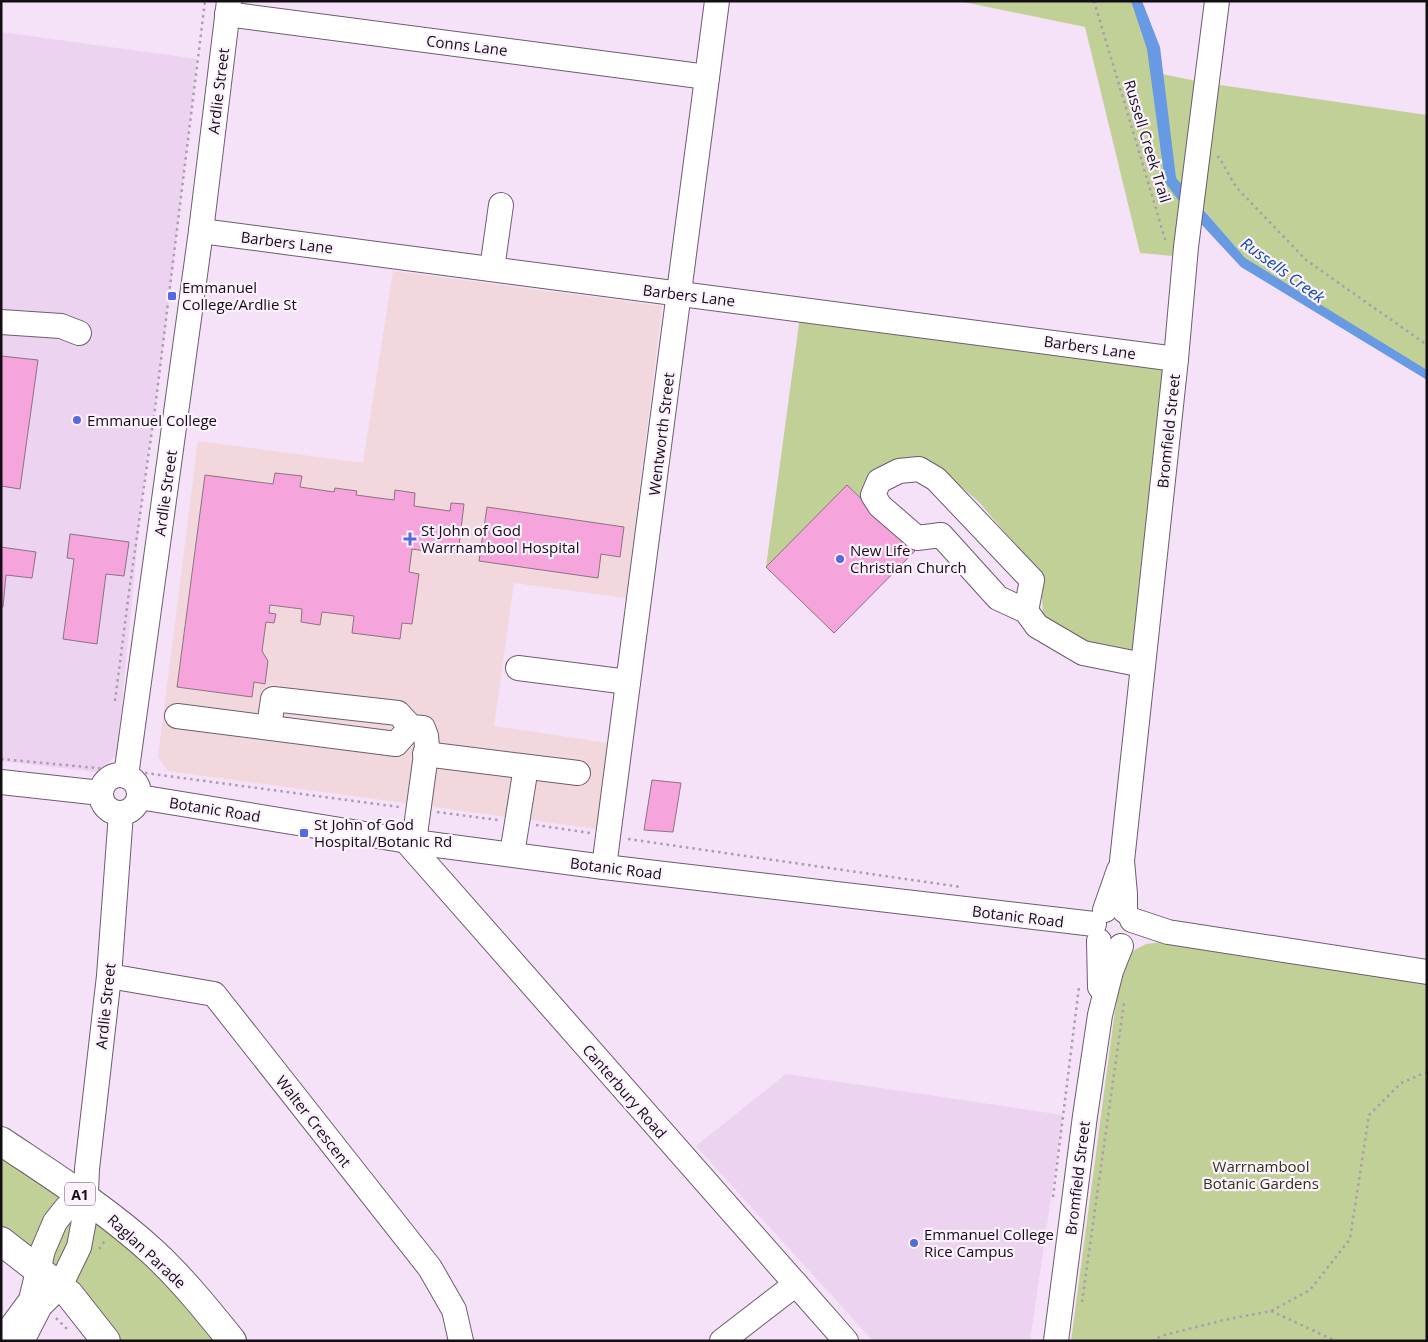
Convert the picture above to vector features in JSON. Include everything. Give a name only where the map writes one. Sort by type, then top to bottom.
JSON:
[{"type":"highway","name":"Raglan Parade","points":[[1,1140],[87,1198],[154,1252],[198,1299],[232,1341]]},
{"type":"highway","points":[[1,1241],[69,1294],[106,1341]]},
{"type":"street","name":"Wentworth Street","points":[[604,867],[717,1]]},
{"type":"street","name":"Bromfield Street","points":[[1056,1341],[1085,1116],[1115,928],[1176,359],[1189,219],[1217,1]]},
{"type":"street","name":"Conns Lane","points":[[228,8],[707,77]]},
{"type":"street","name":"Ardlie Street","points":[[126,773],[201,231],[228,8]]},
{"type":"street","points":[[492,269],[501,205]]},
{"type":"street","name":"Barbers Lane","points":[[201,231],[1176,359]]},
{"type":"street","points":[[1,322],[61,326],[79,333]]},
{"type":"street","points":[[964,508],[940,535],[917,538],[880,506],[873,495],[878,481],[899,471],[919,469],[936,479],[964,508],[1032,580],[1026,611]]},
{"type":"street","points":[[940,535],[998,598],[1026,611],[1037,626],[1083,653],[1143,665]]},
{"type":"street","points":[[518,668],[628,682]]},
{"type":"street","points":[[177,716],[396,744],[411,727],[423,728],[427,748],[419,809],[410,841]]},
{"type":"street","points":[[425,754],[578,773]]},
{"type":"street","points":[[512,854],[526,766]]},
{"type":"street","points":[[126,773],[138,786],[140,797],[133,808],[128,812],[121,813],[109,810],[102,799],[101,793],[102,787],[109,778],[126,773]]},
{"type":"street","points":[[1,782],[101,793]]},
{"type":"street","name":"Botanic Road","points":[[140,797],[410,841],[604,867],[1115,928],[1168,932],[1427,972]]},
{"type":"street","name":"Ardlie Street","points":[[22,1341],[40,1306],[60,1286],[79,1247],[85,1215],[87,1162],[109,976],[121,813]]},
{"type":"street","name":"Canterbury Road","points":[[410,841],[846,1341]]},
{"type":"street","name":"Walter Crescent","points":[[109,976],[214,994],[430,1268],[454,1310],[461,1341]]},
{"type":"street","points":[[1,1341],[31,1300],[43,1250],[55,1222],[66,1207],[87,1198]]},
{"type":"street","points":[[722,1341],[796,1284]]},
{"type":"path","points":[[114,708],[156,399],[205,1]]},
{"type":"path","name":"Russell Creek Trail","points":[[1094,1],[1166,240],[1172,238]]},
{"type":"path","points":[[1197,156],[1219,157],[1236,187],[1306,260],[1427,345]]},
{"type":"path","points":[[1,759],[419,809],[969,888]]},
{"type":"path","points":[[1052,1203],[1080,978]]},
{"type":"path","points":[[1082,1302],[1124,1002]]},
{"type":"path","points":[[1152,1341],[1161,1336],[1224,1320],[1271,1311],[1310,1290],[1350,1238],[1369,1114],[1401,1083],[1427,1072]]},
{"type":"path","points":[[1271,1311],[1336,1341]]},
{"type":"shaded area","name":"Emmanuel College","points":[[1,32],[197,59],[165,333],[141,506],[117,755],[97,772],[1,761]]},
{"type":"shaded area","name":"St John of God Warrnambool Hospital","points":[[393,271],[662,306],[626,598],[514,583],[494,726],[608,743],[597,829],[168,771],[158,757],[198,441],[363,463]]},
{"type":"shaded area","name":"Emmanuel College Rice Campus","points":[[786,1074],[1063,1115],[1030,1341],[873,1341],[696,1146]]},
{"type":"green space","points":[[959,1],[1137,1],[1157,73],[1206,83],[1427,115],[1427,372],[1243,260],[1193,195],[1185,257],[1140,253],[1085,27]]},
{"type":"green space","points":[[801,309],[1176,359],[1144,653],[1073,643],[1043,618],[1041,575],[979,502],[943,471],[876,470],[861,499],[847,485],[766,567]]},
{"type":"green space","name":"Warrnambool Botanic Gardens","points":[[1169,941],[1427,982],[1427,1341],[1071,1341],[1121,965],[1127,954],[1146,944]]},
{"type":"green space","points":[[1,1140],[87,1198],[232,1341],[104,1341],[1,1241]]},
{"type":"water","points":[[1131,1],[1142,1],[1160,47],[1176,178],[1245,258],[1427,370],[1427,380],[1241,267],[1190,212],[1184,208],[1165,182],[1147,49]]},
{"type":"building","points":[[1,356],[38,360],[20,489],[1,486]]},
{"type":"building","points":[[275,473],[302,476],[300,487],[334,492],[335,488],[357,491],[356,495],[394,500],[395,490],[415,493],[414,506],[450,511],[451,503],[464,504],[458,554],[442,552],[443,547],[425,545],[425,551],[412,549],[409,572],[419,574],[412,624],[402,623],[400,639],[352,633],[354,616],[322,612],[320,625],[301,622],[302,609],[270,605],[269,613],[276,614],[274,623],[266,622],[262,651],[268,661],[265,684],[254,682],[252,697],[177,687],[205,475],[273,484]]},
{"type":"building","name":"New Life Christian Church","points":[[847,485],[915,551],[834,633],[766,567]]},
{"type":"building","points":[[487,507],[624,527],[620,557],[601,554],[598,578],[479,561]]},
{"type":"building","points":[[70,534],[129,542],[124,576],[106,574],[97,644],[63,639],[74,559],[67,558]]},
{"type":"building","points":[[1,547],[36,552],[32,578],[6,575],[3,607],[1,607]]},
{"type":"building","points":[[652,780],[681,783],[673,832],[644,830]]},
{"type":"place","name":"Emmanuel College/Ardlie St","points":[[172,296]]},
{"type":"place","name":"Emmanuel College","points":[[77,420]]},
{"type":"place","name":"St John of God Warrnambool Hospital","points":[[410,539]]},
{"type":"place","name":"New Life Christian Church","points":[[840,559]]},
{"type":"place","name":"St John of God Hospital/Botanic Rd","points":[[304,833]]},
{"type":"place","name":"Emmanuel College Rice Campus","points":[[914,1243]]},
{"type":"water label","name":"Russells Creek","points":[[1283,270]]}]
